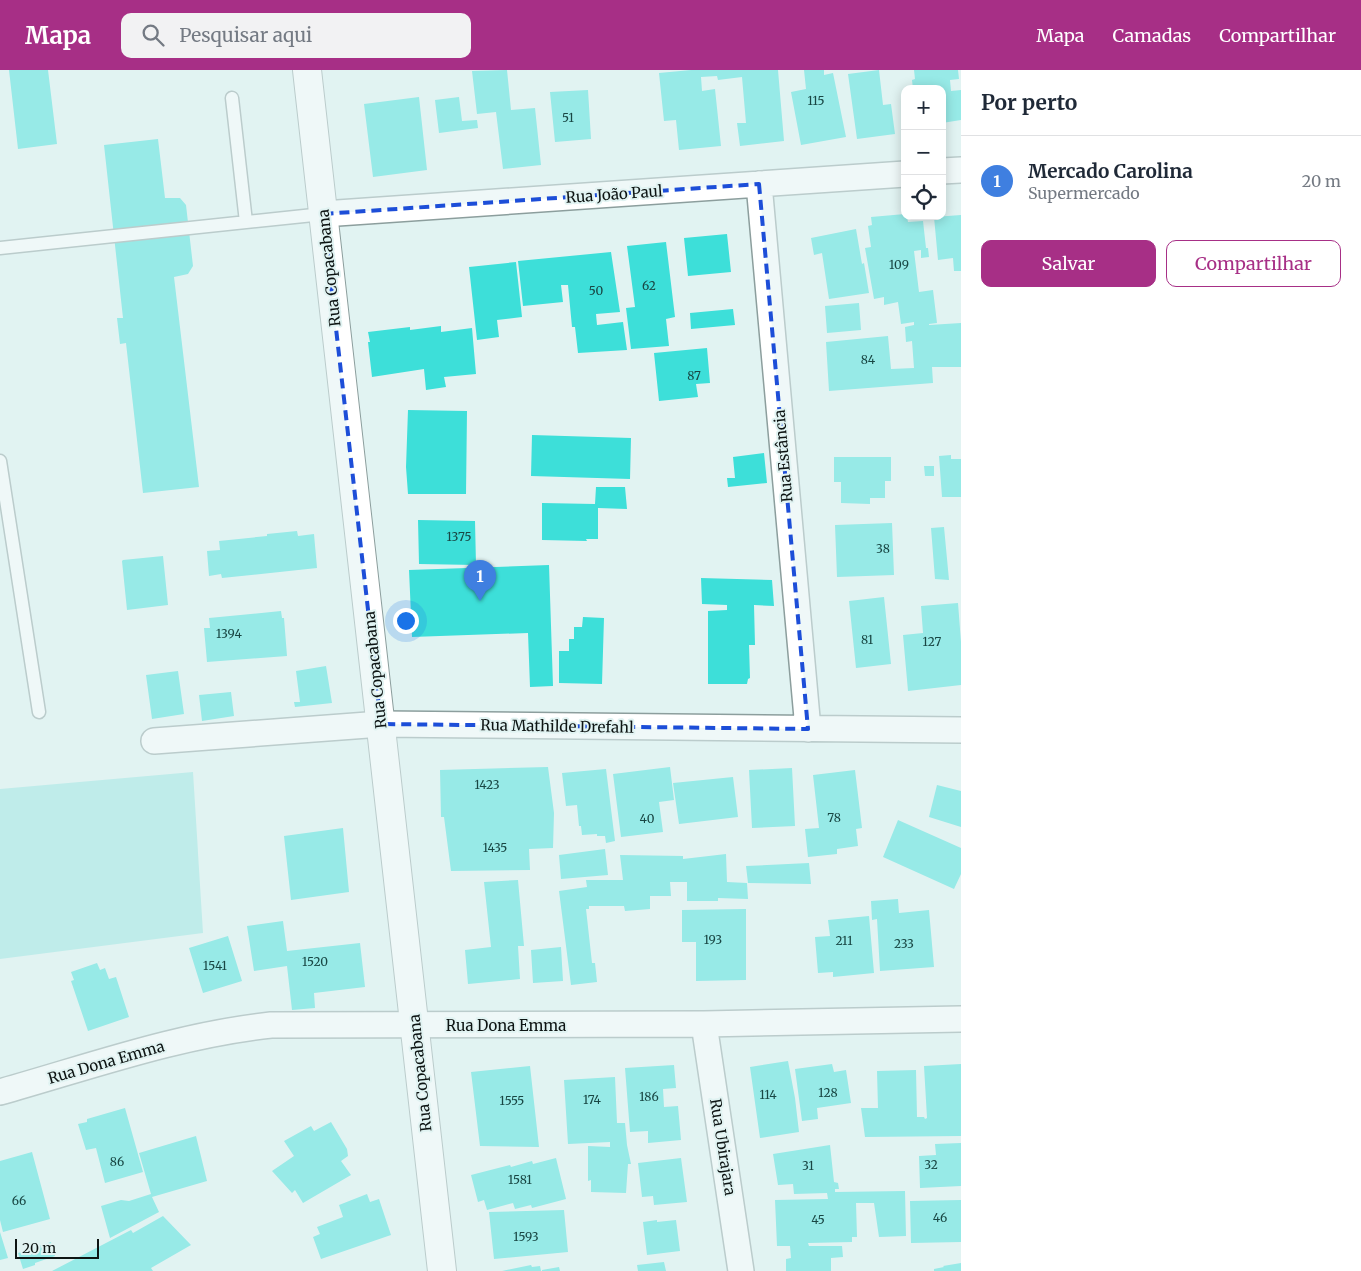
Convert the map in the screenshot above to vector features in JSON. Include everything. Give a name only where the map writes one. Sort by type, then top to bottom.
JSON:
[{"type":"main road","name":"Rua Copacabana","points":[[307,70],[442,1271]]},
{"type":"street","points":[[946,172],[961,170]]},
{"type":"street","name":"Rua João Paul","points":[[323,214],[901,174]]},
{"type":"street","name":"Rua Estância","points":[[759,184],[808,729]]},
{"type":"street","name":"Rua Mathilde Drefahl","points":[[154,741],[381,724],[961,730]]},
{"type":"street","name":"Rua Dona Emma","points":[[0,1092],[178,1042],[230,1030],[270,1025],[704,1024],[961,1019]]},
{"type":"street","name":"Rua Ubirajara","points":[[704,1024],[742,1271]]},
{"type":"lane","points":[[232,98],[246,222]]},
{"type":"lane","points":[[0,248],[323,214]]},
{"type":"lane","points":[[1,465],[39,712]]},
{"type":"highlighted area","points":[[759,184],[808,729],[381,724],[323,214]]},
{"type":"shaded area","points":[[193,772],[203,933],[0,959],[0,789]]},
{"type":"building","points":[[9,70],[48,70],[57,144],[18,149]]},
{"type":"building","points":[[507,70],[511,110],[535,108],[541,165],[503,169],[496,112],[477,114],[472,71]]},
{"type":"building","points":[[691,70],[778,70],[784,141],[740,146],[737,123],[746,123],[742,77],[718,80],[717,76],[701,77],[702,91],[715,89],[721,146],[679,150],[676,120],[664,121],[659,73]]},
{"type":"building","points":[[804,70],[824,70],[824,75],[833,73],[846,137],[801,145],[791,92],[806,89]]},
{"type":"building","points":[[879,70],[883,105],[891,104],[895,134],[857,139],[848,74]]},
{"type":"building","points":[[914,70],[958,70],[959,79],[950,80],[951,91],[961,90],[961,120],[946,122],[946,85],[913,85],[912,80],[915,79]]},
{"type":"building","points":[[588,90],[591,139],[555,142],[550,92]]},
{"type":"building","points":[[419,97],[427,170],[373,177],[364,104]]},
{"type":"building","points":[[459,97],[462,121],[477,120],[478,128],[439,133],[435,100]]},
{"type":"building","points":[[158,139],[165,198],[180,198],[186,205],[193,266],[188,274],[174,277],[199,487],[143,493],[126,343],[120,344],[117,318],[123,318],[104,145]]},
{"type":"building","points":[[901,214],[901,220],[908,220],[908,222],[923,221],[929,257],[921,258],[921,250],[914,251],[919,292],[933,290],[937,323],[929,325],[961,323],[961,367],[932,367],[933,383],[829,391],[826,342],[888,336],[891,369],[914,368],[912,341],[906,342],[905,327],[914,325],[914,322],[901,324],[898,302],[884,305],[884,297],[874,299],[865,248],[871,247],[868,226],[872,225],[871,217]]},
{"type":"building","points":[[961,215],[961,271],[954,271],[953,258],[938,260],[934,220],[946,220],[946,216]]},
{"type":"building","points":[[856,229],[869,293],[829,299],[822,253],[814,255],[811,238]]},
{"type":"building","points":[[727,234],[731,272],[688,276],[684,238]]},
{"type":"building","points":[[666,242],[675,317],[666,319],[669,346],[631,349],[626,308],[635,307],[627,246]]},
{"type":"building","points":[[611,252],[620,312],[596,314],[597,325],[623,322],[627,350],[578,353],[575,327],[572,327],[568,285],[561,285],[563,302],[523,306],[518,261]]},
{"type":"building","points":[[516,262],[522,317],[497,320],[499,337],[477,340],[469,267]]},
{"type":"building","points":[[859,303],[861,330],[827,333],[825,306]]},
{"type":"building","points":[[733,309],[735,325],[691,329],[690,313]]},
{"type":"building","points":[[441,326],[441,332],[472,328],[476,374],[444,377],[446,387],[426,390],[424,369],[372,377],[368,332],[410,327],[410,330]]},
{"type":"building","points":[[707,348],[710,383],[696,384],[698,397],[659,401],[654,353]]},
{"type":"building","points":[[408,410],[467,411],[466,494],[408,494],[406,467]]},
{"type":"building","points":[[532,435],[631,438],[630,479],[531,476]]},
{"type":"building","points":[[764,453],[767,483],[728,487],[727,478],[735,478],[733,457]]},
{"type":"building","points":[[951,455],[951,459],[961,459],[961,497],[942,497],[939,456]]},
{"type":"building","points":[[834,457],[891,457],[891,481],[885,481],[885,498],[870,498],[870,504],[841,503],[841,482],[834,482]]},
{"type":"building","points":[[924,466],[934,466],[934,476],[925,476]]},
{"type":"building","points":[[596,487],[625,487],[627,509],[598,508],[598,539],[586,539],[587,541],[542,540],[542,503],[595,504]]},
{"type":"building","points":[[418,520],[475,521],[476,565],[419,564]]},
{"type":"building","points":[[892,523],[894,575],[837,577],[835,525]]},
{"type":"building","points":[[944,527],[949,580],[935,579],[931,528]]},
{"type":"building","points":[[297,531],[298,536],[314,534],[317,568],[222,578],[221,574],[209,576],[207,551],[220,550],[219,541]]},
{"type":"building","points":[[163,556],[168,605],[127,610],[122,561]]},
{"type":"building","points":[[549,565],[553,686],[530,687],[528,633],[412,637],[409,570]]},
{"type":"building","points":[[701,578],[772,580],[774,606],[754,605],[755,645],[749,645],[750,678],[747,684],[708,684],[708,611],[727,610],[727,605],[702,604]]},
{"type":"building","points":[[884,597],[891,664],[856,668],[849,601]]},
{"type":"building","points":[[958,603],[961,642],[961,685],[908,691],[903,635],[923,633],[921,606]]},
{"type":"building","points":[[281,611],[282,618],[284,618],[287,656],[207,662],[204,628],[210,628],[209,618]]},
{"type":"building","points":[[583,617],[604,618],[602,684],[559,683],[559,651],[569,651],[569,639],[574,639],[574,627],[582,627]]},
{"type":"building","points":[[326,666],[332,703],[295,707],[294,702],[300,702],[296,671]]},
{"type":"building","points":[[178,671],[184,714],[152,719],[146,675]]},
{"type":"building","points":[[231,692],[234,716],[202,721],[199,695]]},
{"type":"building","points":[[548,767],[554,813],[553,848],[529,849],[530,870],[451,871],[444,817],[441,817],[440,770]]},
{"type":"building","points":[[670,767],[674,800],[659,802],[663,832],[621,837],[613,774]]},
{"type":"building","points":[[792,768],[795,826],[752,828],[749,770]]},
{"type":"building","points":[[606,769],[615,841],[606,843],[605,836],[597,836],[597,834],[582,835],[577,805],[566,806],[562,773]]},
{"type":"building","points":[[855,770],[862,828],[856,829],[858,846],[837,849],[837,854],[808,857],[805,829],[819,828],[813,775]]},
{"type":"building","points":[[733,777],[738,817],[679,824],[673,783]]},
{"type":"building","points":[[937,785],[961,791],[961,827],[929,817]]},
{"type":"building","points":[[898,820],[961,848],[961,874],[954,889],[883,857]]},
{"type":"building","points":[[343,828],[349,892],[291,900],[284,836]]},
{"type":"building","points":[[605,849],[608,875],[561,879],[559,855]]},
{"type":"building","points":[[726,854],[727,882],[747,883],[748,899],[718,898],[718,901],[687,901],[687,882],[670,882],[671,896],[650,896],[650,909],[625,911],[624,906],[589,906],[589,909],[586,909],[592,963],[595,963],[597,982],[571,985],[559,891],[587,887],[586,880],[623,880],[620,855],[683,856],[683,859]]},
{"type":"building","points":[[809,863],[811,884],[748,883],[746,866]]},
{"type":"building","points":[[518,880],[524,946],[518,946],[520,979],[468,984],[465,950],[491,947],[484,882]]},
{"type":"building","points":[[898,899],[899,913],[929,910],[934,967],[880,971],[877,919],[872,920],[871,901]]},
{"type":"building","points":[[746,909],[746,980],[696,981],[696,942],[682,942],[682,910]]},
{"type":"building","points":[[869,916],[874,973],[833,977],[833,972],[818,973],[815,937],[830,936],[828,920]]},
{"type":"building","points":[[283,921],[287,951],[360,943],[365,987],[314,993],[315,1008],[292,1010],[287,966],[254,971],[247,926]]},
{"type":"building","points":[[228,936],[242,981],[203,993],[189,948]]},
{"type":"building","points":[[561,947],[563,981],[533,983],[531,950]]},
{"type":"building","points":[[97,963],[100,970],[105,968],[109,979],[116,977],[129,1017],[88,1031],[71,981],[74,980],[71,972]]},
{"type":"building","points":[[788,1061],[799,1132],[760,1138],[750,1067]]},
{"type":"building","points":[[832,1064],[834,1072],[846,1070],[851,1103],[817,1108],[818,1119],[802,1121],[795,1069]]},
{"type":"building","points":[[961,1064],[961,1136],[865,1137],[861,1108],[878,1108],[877,1071],[916,1070],[917,1117],[924,1117],[925,1119],[927,1118],[924,1066]]},
{"type":"building","points":[[674,1065],[676,1088],[663,1089],[664,1107],[678,1106],[681,1140],[648,1143],[648,1131],[630,1132],[625,1068]]},
{"type":"building","points":[[530,1066],[539,1147],[480,1146],[471,1072]]},
{"type":"building","points":[[615,1077],[617,1123],[625,1123],[631,1164],[628,1164],[626,1193],[591,1192],[591,1180],[588,1181],[588,1146],[610,1147],[610,1142],[568,1144],[564,1080]]},
{"type":"building","points":[[125,1108],[143,1172],[105,1183],[96,1148],[86,1150],[78,1124],[87,1122],[87,1119]]},
{"type":"building","points":[[331,1122],[347,1149],[348,1156],[341,1161],[351,1175],[303,1203],[295,1190],[292,1193],[272,1171],[294,1156],[284,1141],[311,1126],[314,1131]]},
{"type":"building","points":[[196,1136],[207,1181],[152,1197],[159,1212],[110,1238],[101,1206],[121,1200],[129,1201],[151,1194],[139,1153]]},
{"type":"building","points":[[961,1143],[961,1186],[920,1188],[919,1156],[936,1155],[935,1144]]},
{"type":"building","points":[[830,1145],[834,1182],[838,1183],[839,1189],[835,1189],[835,1192],[905,1191],[906,1236],[879,1237],[874,1203],[856,1203],[857,1237],[852,1237],[852,1242],[808,1243],[809,1246],[842,1246],[843,1257],[831,1258],[831,1271],[786,1271],[786,1259],[791,1258],[790,1246],[777,1246],[775,1200],[828,1199],[827,1193],[794,1194],[793,1184],[778,1185],[773,1154]]},
{"type":"building","points":[[32,1152],[50,1219],[3,1232],[0,1220],[0,1161]]},
{"type":"building","points":[[556,1158],[566,1199],[532,1208],[531,1205],[515,1209],[513,1203],[487,1210],[484,1200],[478,1202],[471,1175],[510,1165],[511,1167],[532,1161],[533,1164]]},
{"type":"building","points":[[681,1158],[687,1202],[654,1205],[653,1196],[642,1197],[638,1163]]},
{"type":"building","points":[[367,1194],[370,1202],[379,1199],[391,1235],[321,1259],[313,1237],[320,1234],[317,1227],[343,1217],[339,1205]]},
{"type":"building","points":[[961,1200],[961,1242],[911,1243],[910,1201]]},
{"type":"building","points":[[564,1210],[568,1252],[494,1259],[489,1212]]},
{"type":"building","points":[[163,1216],[191,1245],[151,1268],[153,1271],[52,1271],[131,1230],[133,1233]]},
{"type":"building","points":[[657,1220],[657,1222],[676,1220],[680,1251],[647,1255],[643,1222]]},
{"type":"building","points":[[0,1232],[8,1258],[0,1260]]},
{"type":"building","points":[[51,1242],[55,1256],[23,1269],[18,1253]]},
{"type":"building","points":[[664,1262],[666,1271],[638,1271],[637,1265]]},
{"type":"building","points":[[961,1263],[961,1271],[934,1271],[934,1269],[943,1266]]},
{"type":"building","points":[[531,1265],[532,1267],[540,1266],[541,1271],[502,1271]]},
{"type":"building","points":[[559,1267],[560,1271],[542,1271],[542,1270]]},
{"type":"place","name":"Mercado Carolina","points":[[480,601]]}]
